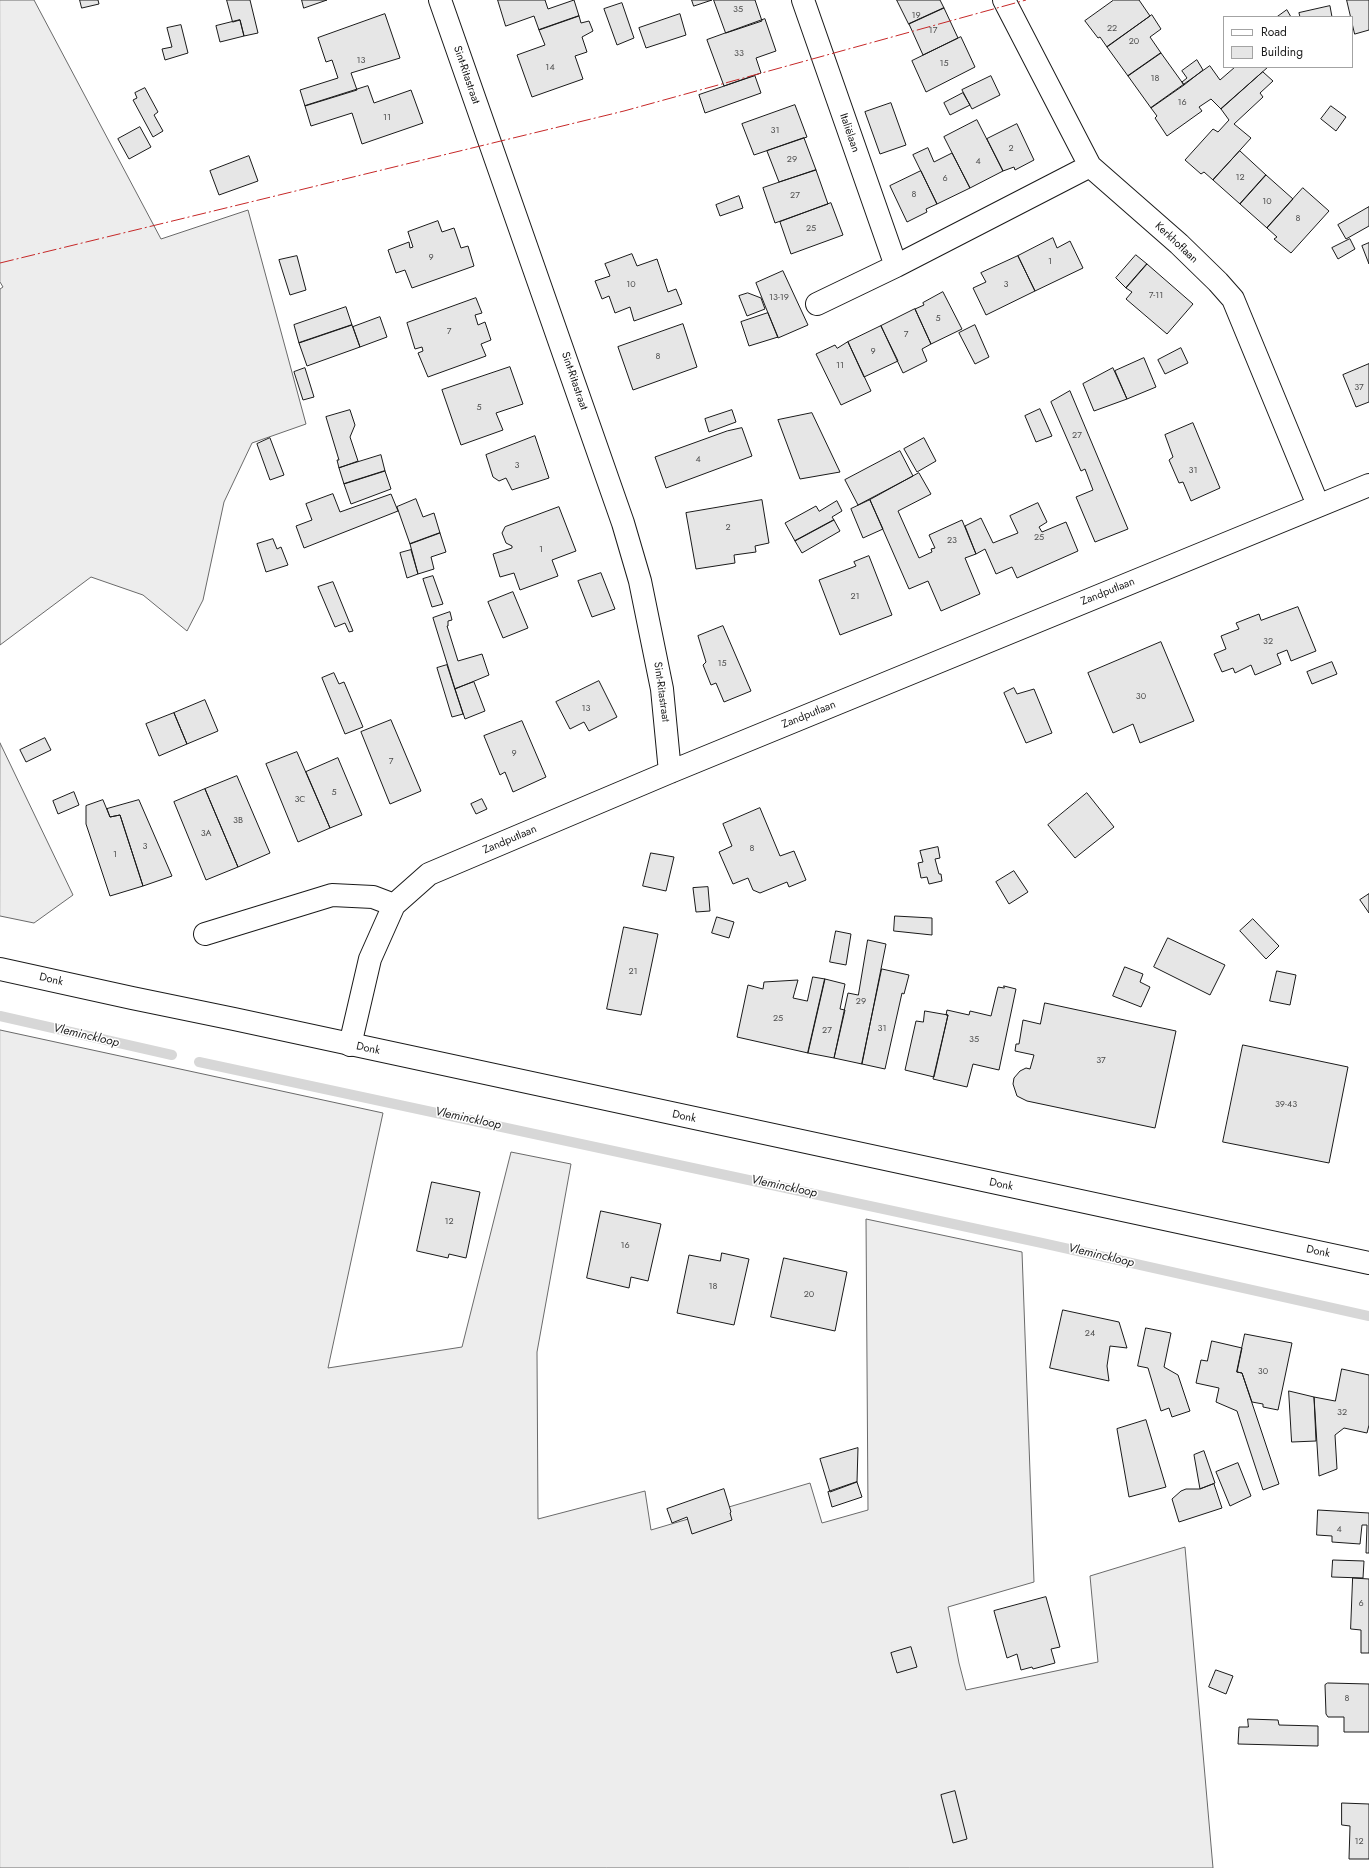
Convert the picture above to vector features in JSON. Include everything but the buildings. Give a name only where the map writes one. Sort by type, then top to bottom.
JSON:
[{"type":"street","name":"Sint-Ritastraat","points":[[440,0],[625,530],[640,581],[662,689],[670,772]]},
{"type":"street","name":"Italiëlaan","points":[[803,0],[896,266]]},
{"type":"street","name":"Kerkhoflaan","points":[[1004,0],[1090,166],[1178,244],[1218,282],[1233,299],[1318,505]]},
{"type":"street","points":[[816,304],[896,266],[1090,166]]},
{"type":"street","name":"Zandputlaan","points":[[350,1045],[370,959],[394,905],[429,874],[670,772],[1369,485]]},
{"type":"street","points":[[205,934],[332,895],[373,897],[394,905]]},
{"type":"street","name":"Donk","points":[[0,968],[350,1045],[1369,1263]]},
{"type":"shaded area","points":[[0,0],[34,0],[161,239],[248,210],[306,424],[252,443],[224,502],[203,600],[187,631],[143,595],[91,577],[0,645],[0,289],[3,287],[0,282]]},
{"type":"shaded area","points":[[0,743],[73,895],[34,923],[0,916]]},
{"type":"shaded area","points":[[0,1030],[383,1113],[328,1368],[462,1347],[511,1152],[571,1164],[537,1352],[538,1519],[645,1491],[651,1530],[810,1483],[822,1523],[868,1510],[866,1219],[1022,1252],[1034,1582],[948,1607],[966,1690],[1098,1662],[1090,1576],[1185,1547],[1213,1868],[0,1868]]},
{"type":"waterway","name":"Vleminckloop","points":[[0,1016],[172,1055]]},
{"type":"waterway","name":"Vleminckloop","points":[[199,1062],[1042,1243],[1369,1316]]},
{"type":"power","points":[[0,263],[624,111],[1026,0]]}]
